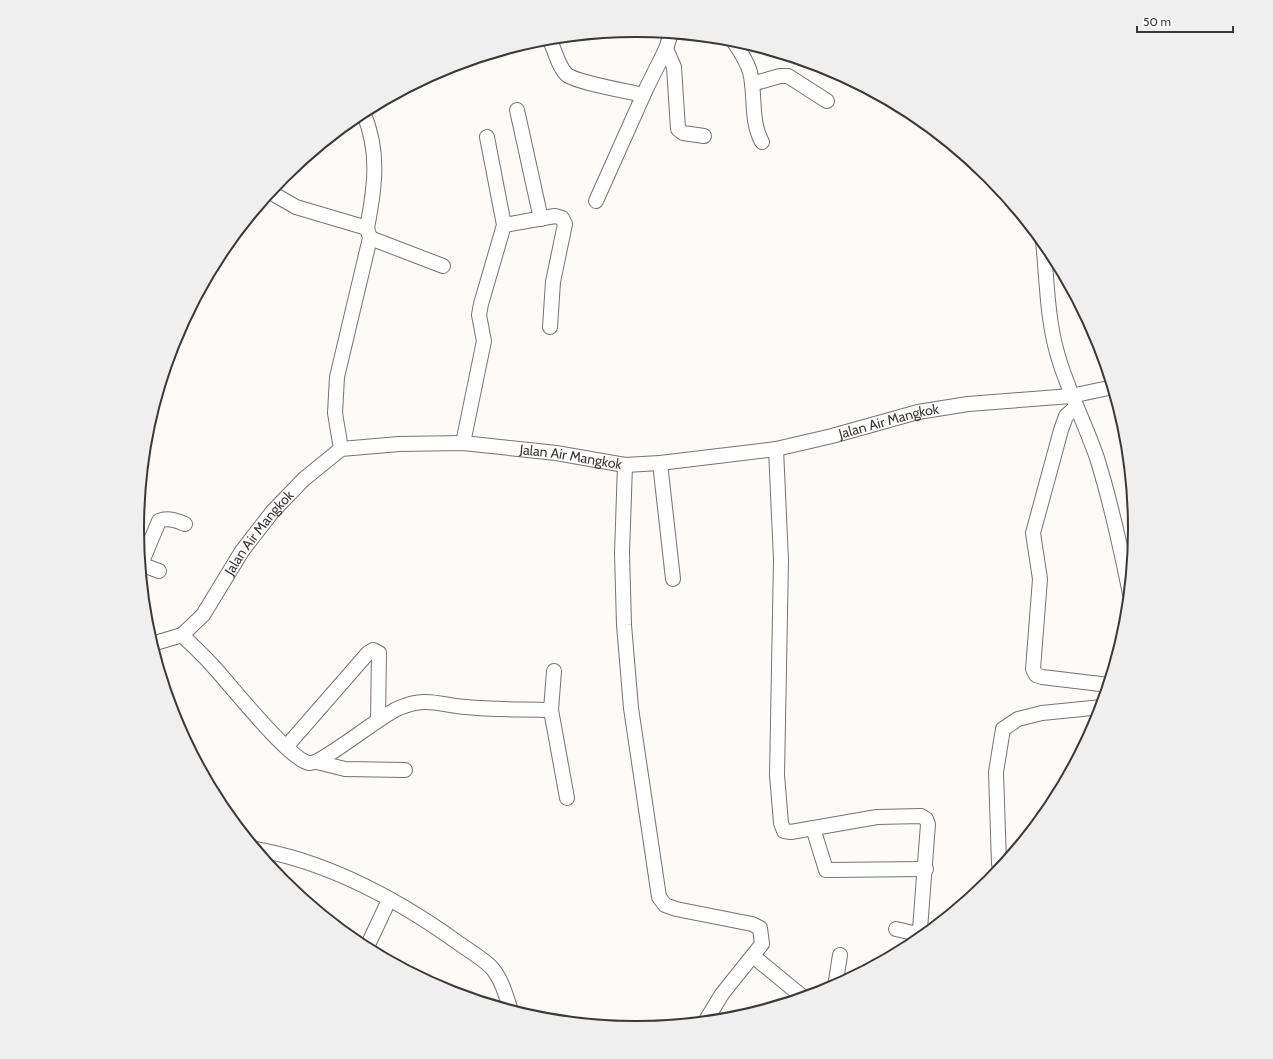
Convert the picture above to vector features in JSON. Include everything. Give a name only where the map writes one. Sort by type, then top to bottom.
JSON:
[{"type":"street","points":[[596,201],[643,95],[666,49],[669,38]]},
{"type":"street","points":[[551,44],[561,67],[567,75],[598,85],[643,95]]},
{"type":"street","points":[[736,47],[749,71],[752,84],[756,132],[762,142]]},
{"type":"street","points":[[666,49],[674,67],[678,129],[683,133],[704,136]]},
{"type":"street","points":[[752,84],[780,76],[788,76],[827,101]]},
{"type":"street","points":[[517,110],[541,219]]},
{"type":"street","points":[[341,449],[336,413],[336,377],[368,233],[374,180],[374,143],[365,119]]},
{"type":"street","points":[[463,443],[484,341],[479,315],[481,304],[504,225],[487,137]]},
{"type":"street","points":[[275,195],[296,207],[368,233],[444,266]]},
{"type":"street","points":[[504,225],[555,216],[562,218],[565,224],[553,282],[550,327]]},
{"type":"street","points":[[1045,254],[1057,354],[1074,402],[1086,427],[1097,459],[1119,540],[1127,577]]},
{"type":"street","name":"Jalan Air Mangkok","points":[[157,642],[182,635],[203,615],[242,551],[273,511],[304,479],[341,449],[399,444],[463,443],[556,453],[625,465],[660,463],[776,450],[925,411],[968,404],[1074,402],[1108,389]]},
{"type":"street","points":[[1074,402],[1066,416],[1061,430],[1033,533],[1040,579],[1033,669],[1036,675],[1042,677],[1104,684]]},
{"type":"street","points":[[776,450],[781,560],[777,775],[781,823],[784,831],[791,832],[877,817],[920,816],[926,819],[928,824],[926,868],[921,918],[922,930]]},
{"type":"street","points":[[660,463],[673,579]]},
{"type":"street","points":[[625,465],[622,553],[624,625],[631,708],[659,897],[665,905],[676,909],[752,924],[760,928],[762,944],[722,994],[708,1017]]},
{"type":"street","points":[[145,553],[159,521],[164,519],[172,519],[185,524]]},
{"type":"street","points":[[145,566],[159,571]]},
{"type":"street","points":[[182,635],[211,664],[286,747],[305,762],[317,762],[345,769],[405,770]]},
{"type":"street","points":[[286,747],[368,653],[373,650],[379,653],[378,719]]},
{"type":"street","points":[[554,671],[551,710],[567,798]]},
{"type":"street","points":[[317,762],[378,719],[409,703],[438,701],[465,707],[551,710]]},
{"type":"street","points":[[999,863],[996,772],[1003,729],[1018,719],[1042,713],[1096,707]]},
{"type":"street","points":[[813,828],[826,870],[926,868]]},
{"type":"street","points":[[263,850],[284,854],[338,873],[430,923],[491,967],[500,980],[509,1005]]},
{"type":"street","points":[[369,943],[389,900]]},
{"type":"street","points":[[896,929],[917,934]]},
{"type":"street","points":[[836,980],[840,955]]},
{"type":"street","points":[[753,956],[800,994]]}]
